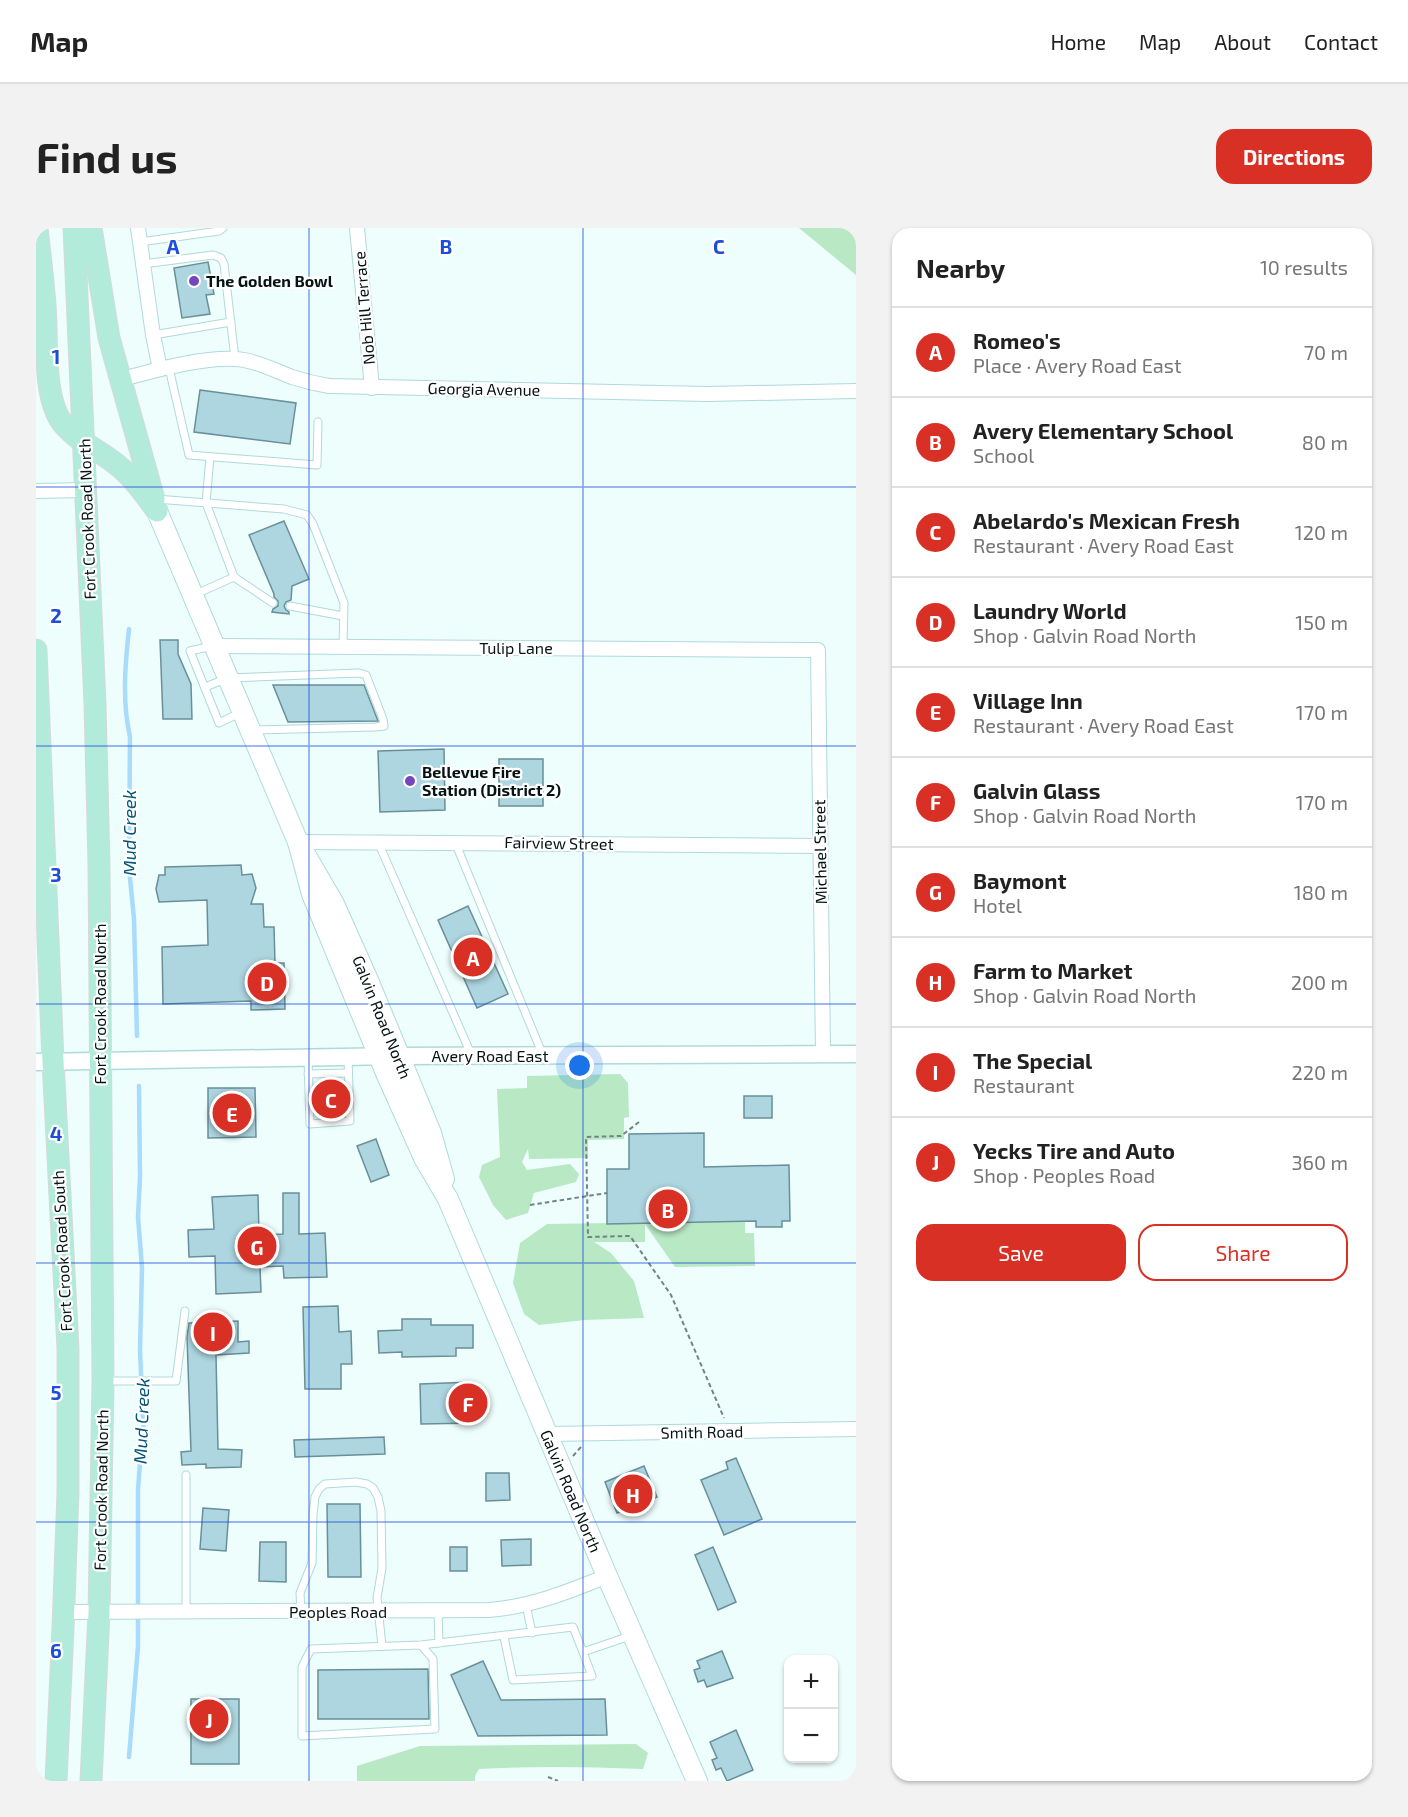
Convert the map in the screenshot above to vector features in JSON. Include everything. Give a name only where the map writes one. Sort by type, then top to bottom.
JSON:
[{"type":"main road","points":[[37,228],[45,305],[49,382],[55,412],[62,424],[84,443],[121,467],[155,505]]},
{"type":"main road","name":"Fort Crook Road North","points":[[74,228],[99,864],[103,1381],[99,1613],[91,1781]]},
{"type":"main road","points":[[91,228],[107,327],[155,505]]},
{"type":"main road","name":"Galvin Road North","points":[[155,505],[298,842],[334,904],[399,1056],[431,1133],[448,1199]]},
{"type":"main road","name":"Fort Crook Road South","points":[[36,650],[44,1062],[68,1348],[68,1492],[56,1781]]},
{"type":"main road","name":"Galvin Road North","points":[[298,842],[312,894],[379,1057],[424,1158],[448,1199],[607,1576],[697,1781]]},
{"type":"street","name":"Nob Hill Terrace","points":[[357,228],[372,388]]},
{"type":"street","points":[[139,235],[153,335],[165,368]]},
{"type":"street","name":"Georgia Avenue","points":[[120,380],[165,368],[235,358],[312,383],[329,386],[707,394],[856,391]]},
{"type":"street","points":[[36,491],[86,490]]},
{"type":"street","name":"Tulip Lane","points":[[215,646],[818,650]]},
{"type":"street","name":"Michael Street","points":[[818,650],[823,1054]]},
{"type":"street","name":"Fairview Street","points":[[298,842],[820,846]]},
{"type":"street","name":"Avery Road East","points":[[44,1062],[100,1061],[308,1066],[348,1065],[379,1057],[399,1056],[856,1054]]},
{"type":"street","name":"Smith Road","points":[[548,1434],[856,1429]]},
{"type":"street","name":"Peoples Road","points":[[64,1612],[509,1609],[548,1599],[607,1576]]},
{"type":"lane","points":[[139,235],[219,231],[223,228]]},
{"type":"lane","points":[[143,264],[213,255],[221,258],[224,264],[235,358]]},
{"type":"lane","points":[[153,335],[231,322]]},
{"type":"lane","points":[[165,368],[189,455],[317,465],[318,422]]},
{"type":"lane","points":[[210,457],[206,503],[234,577],[273,603]]},
{"type":"lane","points":[[155,505],[206,503],[284,508],[307,515],[313,524],[344,603],[343,647]]},
{"type":"lane","points":[[193,595],[234,577]]},
{"type":"lane","points":[[290,606],[344,616]]},
{"type":"lane","points":[[215,646],[190,651],[219,723],[243,712]]},
{"type":"lane","points":[[205,687],[228,678],[359,673],[366,675],[384,726],[251,730]]},
{"type":"lane","points":[[378,842],[472,1056]]},
{"type":"lane","points":[[455,842],[544,1056]]},
{"type":"lane","points":[[308,1066],[310,1124],[350,1121],[348,1065]]},
{"type":"lane","points":[[103,1381],[176,1381],[185,1311]]},
{"type":"lane","points":[[186,1475],[186,1612]]},
{"type":"lane","points":[[301,1612],[300,1593],[312,1563],[313,1514],[315,1497],[319,1489],[326,1484],[356,1482],[367,1484],[373,1488],[378,1497],[381,1511],[382,1568],[377,1598],[382,1646]]},
{"type":"lane","points":[[526,1605],[532,1633]]},
{"type":"lane","points":[[438,1611],[439,1643]]},
{"type":"lane","points":[[421,1645],[434,1659],[435,1729],[302,1736],[302,1667],[311,1649],[421,1645],[573,1627],[592,1676],[513,1680],[504,1636]]},
{"type":"lane","points":[[583,1652],[633,1635]]},
{"type":"path","points":[[639,1122],[621,1136],[586,1137],[588,1238],[630,1236],[671,1294],[725,1420]]},
{"type":"path","points":[[530,1205],[607,1192]]},
{"type":"path","points":[[548,1777],[558,1781]]},
{"type":"green space","points":[[799,228],[856,228],[856,275]]},
{"type":"green space","points":[[620,1074],[628,1083],[629,1117],[624,1118],[624,1139],[588,1140],[588,1158],[529,1159],[528,1149],[522,1162],[527,1170],[570,1164],[579,1174],[576,1182],[534,1193],[528,1213],[506,1220],[493,1205],[479,1177],[482,1165],[500,1157],[497,1089],[527,1088],[527,1076]]},
{"type":"green space","points":[[745,1221],[745,1233],[754,1233],[755,1266],[675,1267],[645,1224],[645,1242],[594,1242],[611,1253],[634,1281],[644,1318],[585,1320],[539,1325],[524,1314],[513,1283],[520,1243],[547,1224]]},
{"type":"green space","points":[[636,1744],[648,1753],[643,1769],[500,1768],[479,1769],[475,1781],[357,1781],[357,1766],[420,1746]]},
{"type":"building","name":"The Golden Bowl","points":[[208,262],[214,294],[206,295],[210,314],[182,318],[174,268]]},
{"type":"building","points":[[200,390],[296,403],[290,444],[194,432]]},
{"type":"building","points":[[284,521],[309,579],[292,586],[291,600],[284,606],[289,614],[272,612],[278,606],[278,601],[274,597],[249,535]]},
{"type":"building","points":[[160,640],[178,640],[178,654],[191,684],[192,719],[163,719]]},
{"type":"building","points":[[273,685],[364,685],[378,721],[288,722]]},
{"type":"building","points":[[444,749],[445,810],[380,812],[378,751]]},
{"type":"building","points":[[499,759],[543,759],[543,806],[499,806]]},
{"type":"building","points":[[241,865],[242,875],[252,874],[256,888],[251,904],[263,904],[264,927],[274,927],[275,963],[284,963],[285,1009],[251,1010],[251,1001],[163,1004],[162,947],[208,945],[207,900],[159,902],[156,889],[159,875],[165,875],[165,867]]},
{"type":"building","points":[[468,906],[508,994],[477,1008],[438,920]]},
{"type":"building","points":[[320,1086],[341,1086],[341,1109],[320,1108]]},
{"type":"building","points":[[208,1088],[255,1088],[256,1137],[208,1138]]},
{"type":"building","points":[[744,1096],[772,1096],[772,1118],[744,1118]]},
{"type":"building","points":[[704,1133],[704,1167],[789,1165],[790,1221],[782,1221],[782,1227],[756,1227],[756,1221],[607,1224],[607,1169],[629,1169],[629,1134]]},
{"type":"building","points":[[376,1139],[389,1175],[371,1182],[357,1146]]},
{"type":"building","points":[[283,1193],[299,1193],[299,1234],[325,1233],[327,1277],[284,1278],[283,1266],[260,1267],[261,1292],[216,1294],[215,1256],[189,1257],[188,1230],[214,1229],[212,1197],[258,1195],[259,1235],[283,1234]]},
{"type":"building","points":[[338,1306],[339,1332],[351,1331],[352,1364],[341,1364],[341,1389],[305,1389],[303,1307]]},
{"type":"building","points":[[402,1319],[431,1319],[431,1325],[473,1325],[473,1348],[456,1348],[456,1356],[402,1357],[402,1352],[379,1353],[378,1331],[402,1330]]},
{"type":"building","points":[[238,1321],[238,1342],[249,1341],[249,1353],[216,1355],[218,1449],[242,1450],[241,1467],[206,1468],[206,1464],[182,1465],[181,1452],[191,1451],[187,1337],[189,1323]]},
{"type":"building","points":[[473,1382],[474,1423],[421,1424],[420,1384]]},
{"type":"building","points":[[384,1437],[385,1454],[295,1457],[294,1440]]},
{"type":"building","points":[[736,1458],[762,1519],[724,1535],[701,1480],[728,1469],[726,1462]]},
{"type":"building","points":[[644,1466],[657,1497],[617,1513],[605,1482]]},
{"type":"building","points":[[486,1473],[509,1473],[510,1500],[486,1501]]},
{"type":"building","points":[[327,1504],[360,1504],[361,1577],[328,1577]]},
{"type":"building","points":[[203,1508],[229,1510],[226,1551],[200,1549]]},
{"type":"building","points":[[531,1539],[531,1565],[502,1566],[501,1540]]},
{"type":"building","points":[[260,1542],[286,1542],[286,1582],[259,1581]]},
{"type":"building","points":[[450,1547],[467,1547],[467,1571],[450,1571]]},
{"type":"building","points":[[713,1547],[736,1602],[718,1610],[695,1555]]},
{"type":"building","points":[[722,1651],[733,1678],[707,1687],[704,1680],[698,1682],[694,1670],[700,1668],[697,1661]]},
{"type":"building","points":[[483,1661],[501,1700],[605,1699],[607,1735],[478,1736],[451,1675]]},
{"type":"building","points":[[428,1669],[429,1719],[318,1719],[318,1670]]},
{"type":"building","points":[[191,1699],[239,1699],[239,1764],[191,1764]]},
{"type":"building","points":[[736,1730],[753,1770],[727,1781],[721,1768],[716,1770],[712,1760],[717,1758],[710,1742]]},
{"type":"waterway","name":"Mud Creek","points":[[129,629],[125,697],[130,737],[129,868],[134,919],[137,1036]]},
{"type":"waterway","name":"Mud Creek","points":[[129,1757],[138,1646],[138,1490],[144,1443],[140,1350],[142,1268],[138,1217],[139,1086]]},
{"type":"place","name":"The Golden Bowl","points":[[194,281]]},
{"type":"place","name":"Bellevue Fire Station (District 2)","points":[[410,781]]},
{"type":"place","name":"Romeo's","points":[[473,957]]},
{"type":"place","name":"Laundry World","points":[[267,982]]},
{"type":"place","name":"Abelardo's Mexican Fresh","points":[[331,1099]]},
{"type":"place","name":"Village Inn","points":[[232,1113]]},
{"type":"place","name":"Avery Elementary School","points":[[668,1209]]},
{"type":"place","name":"Baymont","points":[[257,1246]]},
{"type":"place","name":"The Special","points":[[213,1332]]},
{"type":"place","name":"Galvin Glass","points":[[468,1403]]},
{"type":"place","name":"Farm to Market","points":[[633,1494]]},
{"type":"place","name":"Yecks Tire and Auto","points":[[209,1719]]}]
